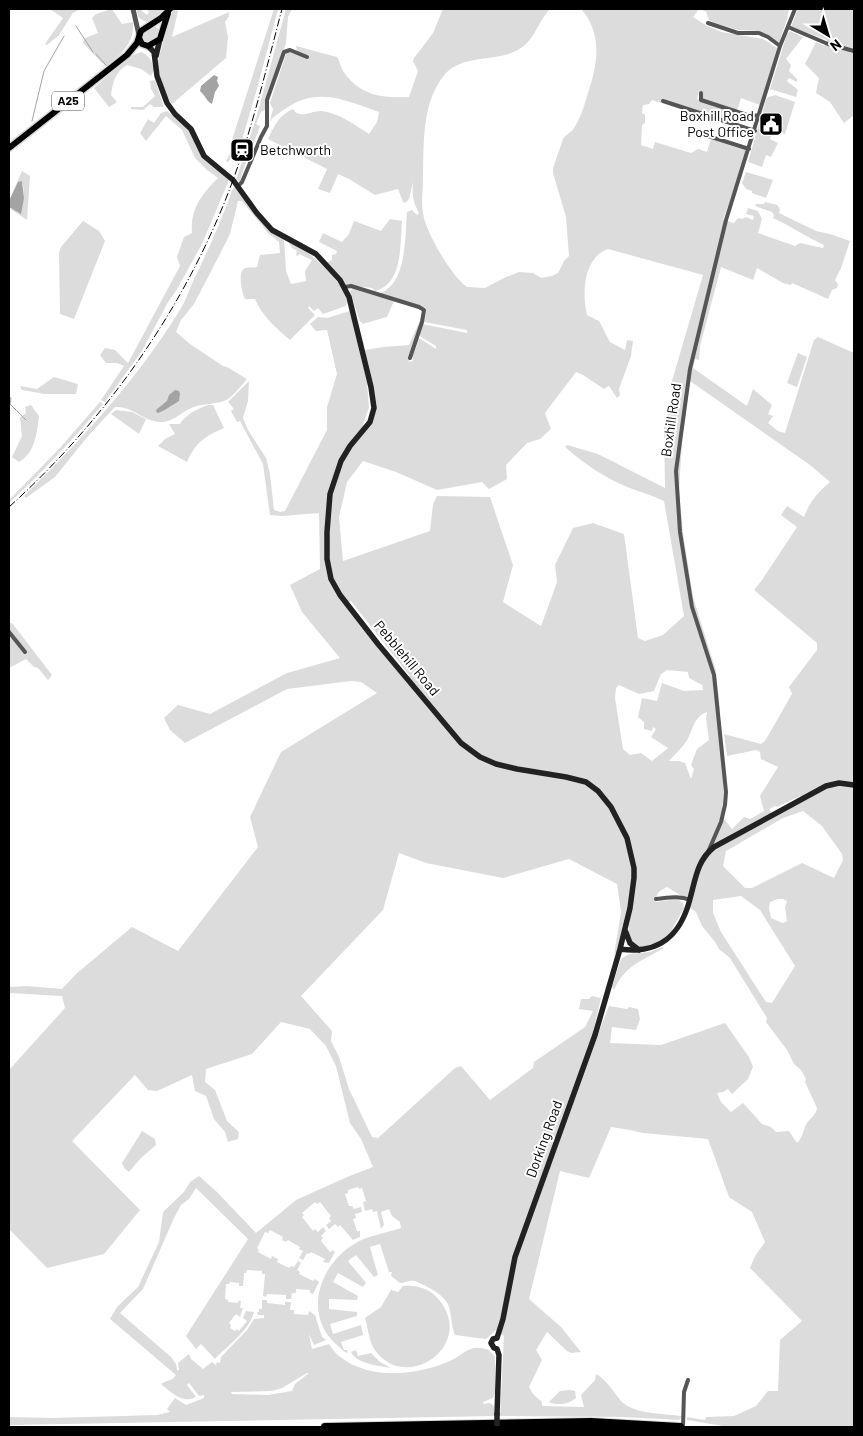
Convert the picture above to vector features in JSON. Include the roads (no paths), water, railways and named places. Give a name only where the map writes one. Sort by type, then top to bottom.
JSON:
[{"type":"highway","points":[[325,1427],[591,1422],[681,1427]]},
{"type":"main road","points":[[170,9],[139,36],[146,46],[154,52],[157,76],[167,103],[175,114],[191,129],[204,156],[229,176],[272,230],[316,254],[345,287]]},
{"type":"main road","points":[[155,59],[170,9]]},
{"type":"main road","points":[[151,24],[158,24],[163,31]]},
{"type":"main road","name":"A25","points":[[9,148],[127,55],[138,43],[139,36]]},
{"type":"main road","points":[[146,46],[160,39]]},
{"type":"main road","name":"A25","points":[[127,55],[146,46]]},
{"type":"main road","name":"Pebblehill Road","points":[[345,287],[371,386],[374,408],[370,422],[350,446],[341,461],[330,494],[327,559],[331,579],[340,595],[378,644],[461,743],[480,757],[496,764],[566,776],[586,782],[598,791],[611,807],[627,838],[633,862],[633,890],[620,949]]},
{"type":"main road","points":[[620,949],[640,951],[656,947],[669,938],[678,927],[690,900],[698,868],[708,852],[826,786],[839,784],[854,785]]},
{"type":"main road","points":[[625,930],[630,943],[640,951]]},
{"type":"main road","name":"Dorking Road","points":[[497,1427],[499,1355],[497,1349],[501,1343],[497,1338],[503,1318],[515,1256],[595,1034],[620,949]]},
{"type":"street","points":[[133,9],[139,36]]},
{"type":"street","name":"Boxhill Road","points":[[708,852],[721,822],[726,792],[714,675],[692,607],[680,532],[676,471],[690,368],[726,220],[780,46],[795,9]]},
{"type":"street","points":[[137,21],[151,24]]},
{"type":"street","points":[[708,23],[738,33],[759,33],[780,46]]},
{"type":"street","points":[[788,27],[828,44],[854,52]]},
{"type":"street","points":[[238,186],[242,182],[261,137],[268,126],[267,100],[284,52],[290,50],[307,57]]},
{"type":"street","points":[[701,93],[701,100],[750,116],[760,115]]},
{"type":"street","points":[[663,101],[755,131]]},
{"type":"street","points":[[702,134],[749,149]]},
{"type":"street","points":[[345,287],[351,286],[424,310],[410,358]]},
{"type":"street","points":[[9,632],[25,652]]},
{"type":"street","points":[[712,841],[718,845]]},
{"type":"street","points":[[656,899],[683,897],[690,900]]},
{"type":"street","points":[[681,1427],[684,1417],[684,1392],[688,1380]]},
{"type":"waterway","points":[[76,26],[93,52]]},
{"type":"waterway","points":[[32,121],[44,71],[64,36]]},
{"type":"waterway","points":[[96,54],[106,65]]},
{"type":"waterway","points":[[9,397],[11,398],[10,404],[26,420]]},
{"type":"railway","points":[[9,507],[43,475],[106,404],[161,327],[185,286],[206,244],[234,178],[282,9]]},
{"type":"place","name":"Boxhill Road Post Office","points":[[771,124]]},
{"type":"place","name":"Betchworth","points":[[242,150]]}]
